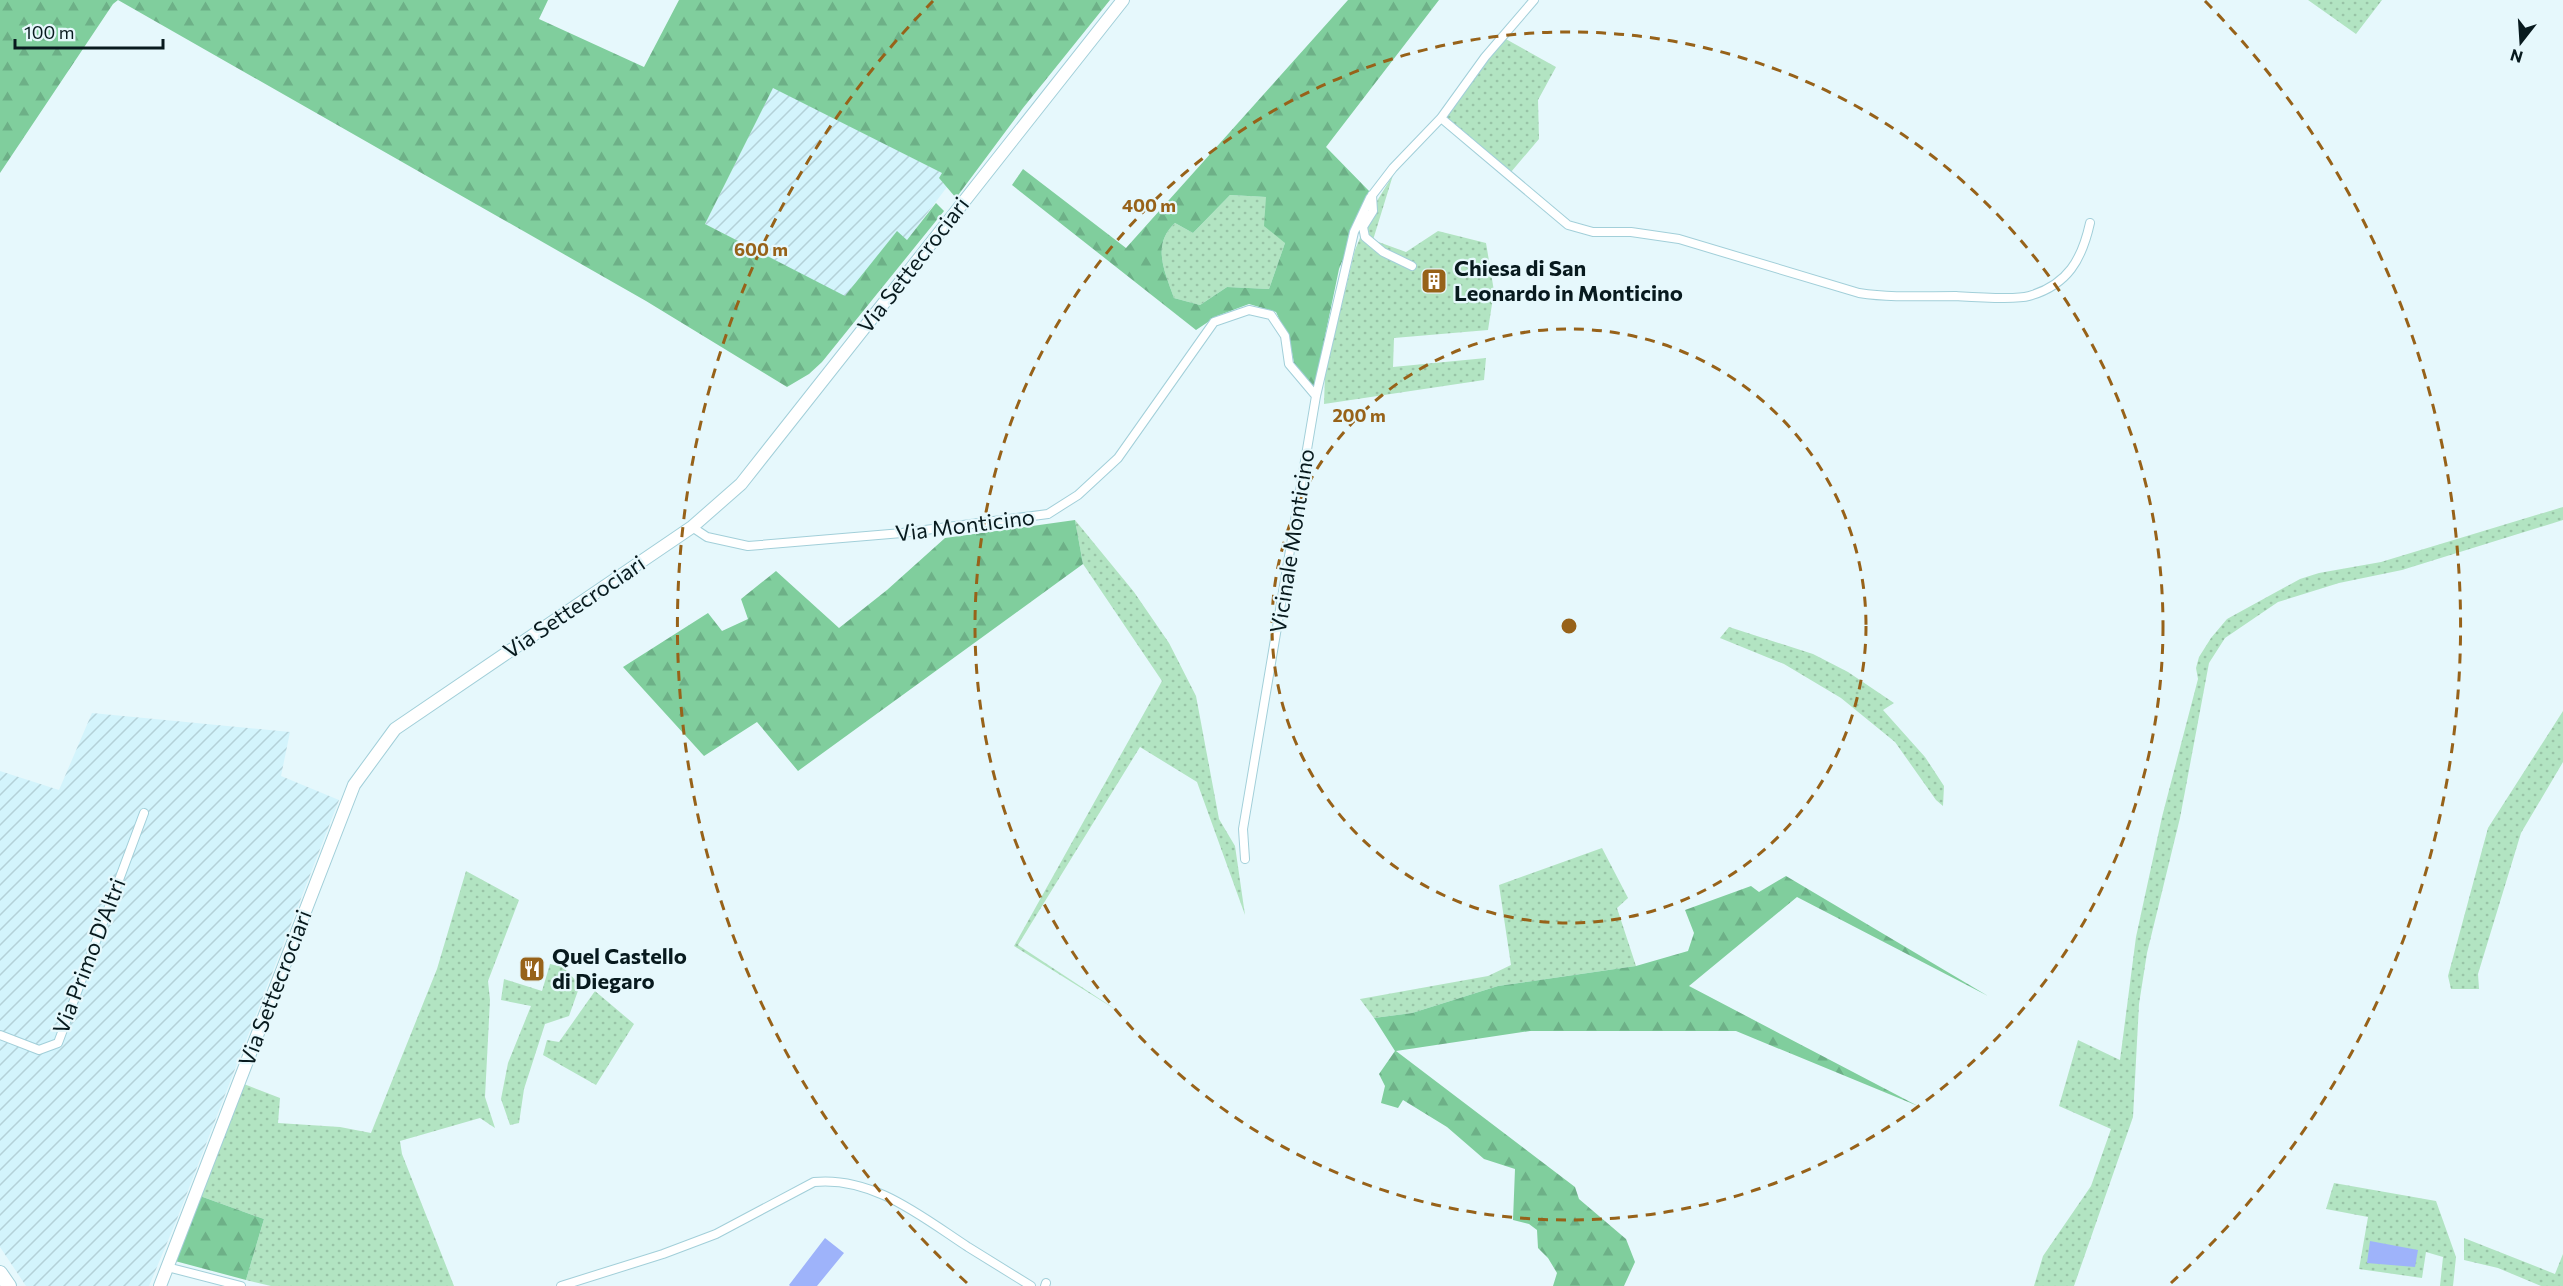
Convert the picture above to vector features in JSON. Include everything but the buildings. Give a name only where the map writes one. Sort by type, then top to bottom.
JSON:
[{"type":"main road","name":"Via Settecrociari","points":[[160,1286],[354,785],[395,729],[692,527],[741,484],[1123,0]]},
{"type":"main road","points":[[0,1273],[9,1286]]},
{"type":"street","name":"Vicinale Monticino","points":[[1245,860],[1243,829],[1316,396],[1354,232],[1372,195],[1393,168],[1441,118],[1485,57],[1534,0]]},
{"type":"street","points":[[1441,118],[1568,225],[1593,232],[1631,232],[1679,239],[1859,293],[1883,296],[2028,297],[2060,281],[2075,267],[2085,246],[2090,223]]},
{"type":"street","points":[[1372,195],[1373,211],[1363,227],[1365,237],[1383,252],[1412,267]]},
{"type":"street","name":"Via Monticino","points":[[692,527],[707,537],[748,546],[902,533],[1048,514],[1078,495],[1118,458],[1214,322],[1249,310],[1271,315],[1285,336],[1289,364],[1316,396]]},
{"type":"street","name":"Via Primo D'Altri","points":[[0,1035],[39,1050],[58,1043],[144,813]]},
{"type":"street","points":[[561,1286],[663,1254],[716,1234],[814,1182],[832,1180],[860,1186],[919,1212],[1031,1286]]},
{"type":"street","points":[[167,1267],[241,1286]]},
{"type":"shaded area","points":[[773,87],[942,173],[939,178],[947,187],[907,240],[897,232],[845,297],[705,224]]},
{"type":"shaded area","points":[[92,713],[290,732],[281,776],[339,800],[149,1286],[26,1286],[0,1247],[0,771],[59,790]]},
{"type":"green space","points":[[0,0],[118,0],[113,4],[0,173]]},
{"type":"green space","points":[[118,0],[548,0],[539,19],[644,67],[679,0],[1110,0],[1023,108],[956,198],[939,178],[942,173],[773,88],[705,224],[845,296],[897,231],[907,240],[936,203],[944,211],[822,362],[809,374],[787,387],[646,301]]},
{"type":"green space","points":[[1348,0],[1439,0],[1326,147],[1370,192],[1339,269],[1314,389],[1294,363],[1290,342],[1276,312],[1249,304],[1217,316],[1196,330],[1012,185],[1023,169],[1126,248]],"holes":[[[1230,195],[1266,197],[1264,226],[1285,243],[1269,289],[1227,287],[1200,305],[1174,298],[1164,269],[1162,250],[1163,240],[1175,223],[1193,233]]]},
{"type":"green space","points":[[2308,0],[2382,0],[2356,34]]},
{"type":"green space","points":[[1504,38],[1556,67],[1538,100],[1539,139],[1511,172],[1440,120]]},
{"type":"green space","points":[[1393,175],[1373,240],[1406,252],[1438,231],[1486,243],[1494,291],[1488,330],[1394,338],[1393,367],[1486,358],[1484,380],[1324,404],[1325,374],[1355,250],[1372,209]]},
{"type":"green space","points":[[1230,195],[1266,197],[1285,243],[1269,289],[1227,287],[1200,305],[1174,298],[1162,259],[1163,240],[1175,223],[1193,233]]},
{"type":"green space","points":[[2563,507],[2563,520],[2402,570],[2339,583],[2278,602],[2225,638],[2209,663],[2180,818],[2147,953],[2139,1004],[2133,1117],[2074,1286],[2034,1286],[2043,1256],[2091,1186],[2111,1129],[2059,1106],[2078,1040],[2120,1060],[2136,937],[2162,817],[2198,679],[2196,668],[2199,657],[2211,638],[2227,619],[2300,579],[2319,573],[2381,562]]},
{"type":"green space","points":[[1075,520],[1134,592],[1169,643],[1196,696],[1219,819],[1235,846],[1245,915],[1197,782],[1140,747],[1018,945],[1121,1013],[1014,946],[1162,681],[1083,564]]},
{"type":"green space","points":[[1075,520],[1083,564],[798,771],[757,722],[704,756],[623,667],[708,613],[722,631],[748,619],[741,599],[776,571],[839,628],[887,590],[945,538]]},
{"type":"green space","points":[[1729,627],[1813,654],[1848,672],[1894,703],[1883,710],[1925,757],[1944,786],[1943,806],[1936,800],[1895,742],[1841,698],[1784,664],[1720,638]]},
{"type":"green space","points":[[2563,711],[2563,762],[2521,833],[2478,974],[2479,989],[2451,989],[2448,976],[2488,828]]},
{"type":"green space","points":[[1602,848],[1628,898],[1617,908],[1636,966],[1498,986],[1412,1013],[1374,1018],[1360,999],[1488,976],[1511,965],[1499,885]]},
{"type":"green space","points":[[466,871],[519,900],[488,981],[490,1000],[485,1097],[495,1128],[480,1118],[400,1141],[402,1154],[454,1286],[271,1286],[246,1280],[264,1219],[200,1196],[244,1084],[280,1098],[278,1123],[340,1127],[371,1133],[437,969]]},
{"type":"green space","points":[[1786,876],[1988,996],[1797,897],[1689,986],[1918,1106],[1736,1031],[1530,1031],[1396,1051],[1575,1187],[1579,1199],[1626,1239],[1635,1262],[1624,1286],[1553,1286],[1557,1273],[1548,1258],[1538,1248],[1537,1230],[1529,1224],[1513,1220],[1515,1169],[1484,1159],[1447,1127],[1403,1100],[1398,1108],[1381,1103],[1385,1086],[1379,1074],[1395,1051],[1374,1018],[1412,1013],[1498,986],[1636,966],[1688,951],[1694,933],[1685,910],[1751,886],[1759,892]]},
{"type":"green space","points":[[550,964],[563,967],[580,985],[569,1016],[545,1024],[524,1089],[519,1123],[510,1125],[501,1099],[508,1063],[531,1006],[501,1000],[504,979],[542,991]]},
{"type":"green space","points":[[595,991],[634,1024],[596,1085],[543,1055],[547,1040],[559,1042]]},
{"type":"green space","points":[[2334,1183],[2436,1201],[2456,1257],[2453,1286],[2440,1286],[2443,1257],[2426,1252],[2422,1278],[2359,1269],[2368,1217],[2326,1209]]},
{"type":"green space","points":[[200,1196],[264,1219],[246,1280],[175,1261]]},
{"type":"green space","points":[[2464,1238],[2555,1274],[2563,1254],[2563,1286],[2541,1286],[2498,1268],[2464,1260]]},
{"type":"water","points":[[825,1238],[844,1253],[817,1286],[790,1286],[789,1285]]},
{"type":"water","points":[[2370,1241],[2418,1250],[2415,1267],[2367,1263]]},
{"type":"place","name":"Chiesa di San Leonardo in Monticino","points":[[1434,281]]},
{"type":"place","name":"Quel Castello di Diegaro","points":[[532,969]]}]
